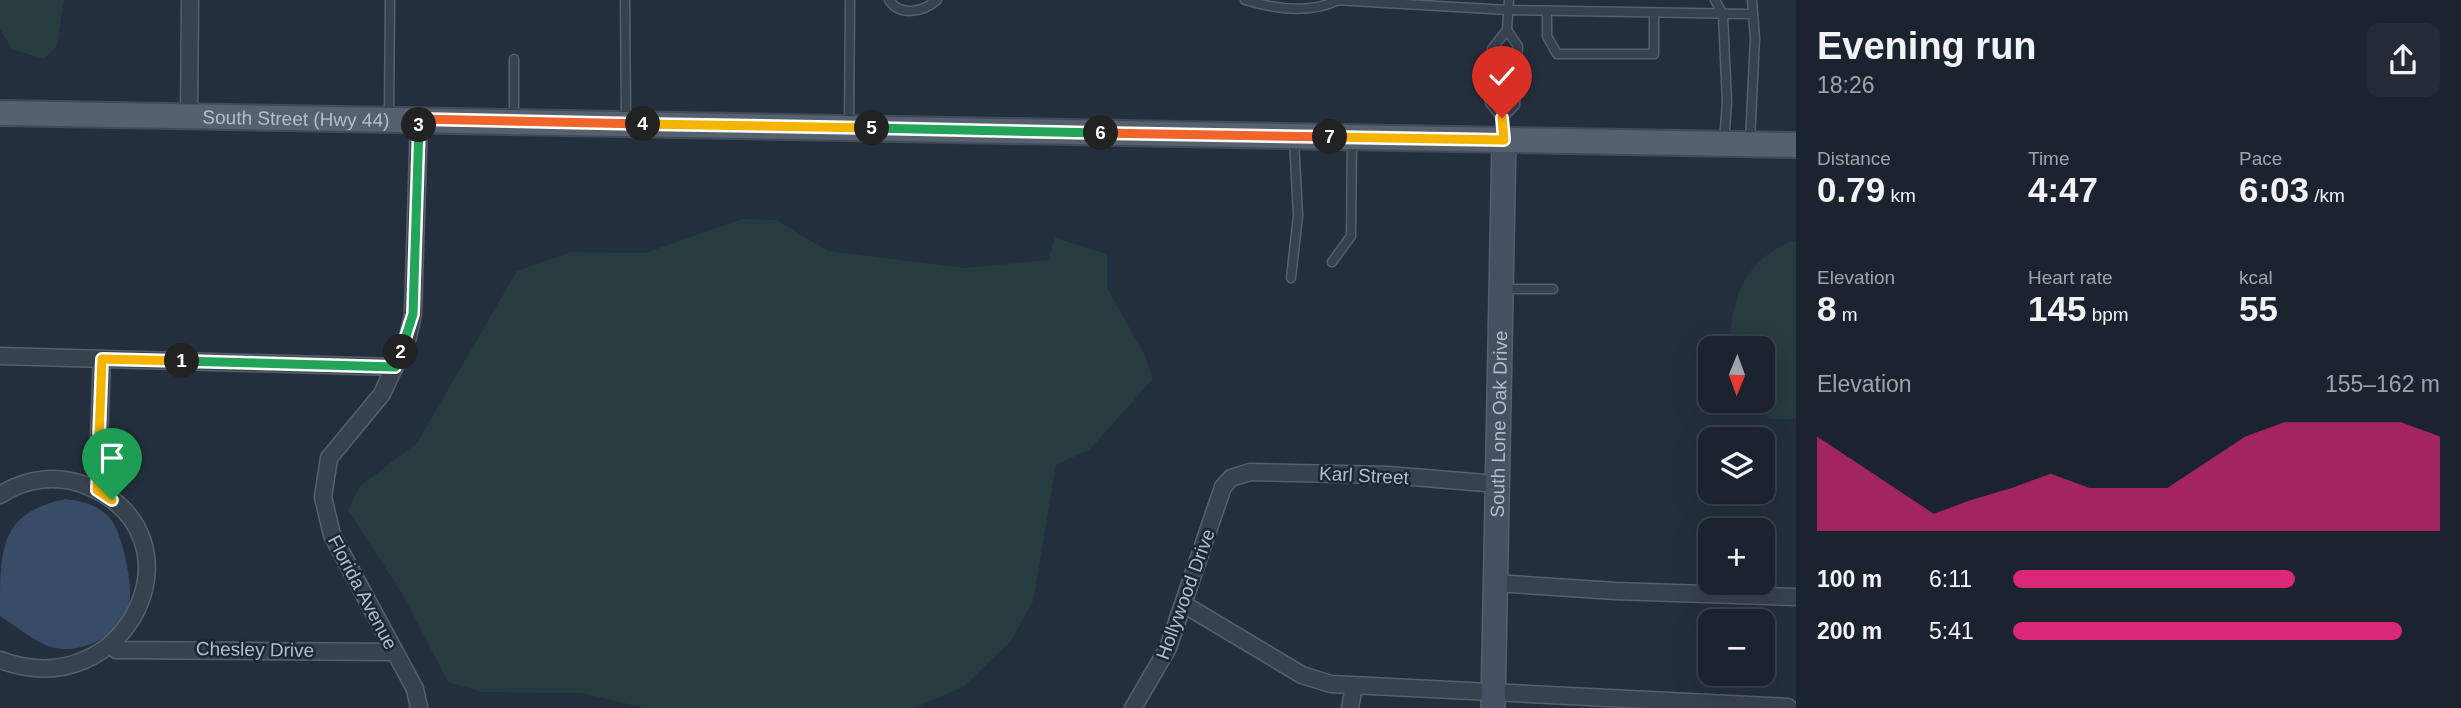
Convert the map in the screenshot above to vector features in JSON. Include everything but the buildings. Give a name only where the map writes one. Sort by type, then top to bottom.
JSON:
[{"type":"main road","name":"South Street (Hwy 44)","points":[[0,113],[1352,137],[1503,129],[1724,144],[1796,145]]},
{"type":"street","points":[[189,116],[190,0]]},
{"type":"street","name":"Florida Avenue","points":[[419,119],[413,314],[408,337],[371,410],[336,446],[329,458],[323,497],[332,535],[415,689],[419,708]]},
{"type":"street","name":"South Lone Oak Drive","points":[[1493,700],[1503,129]]},
{"type":"street","points":[[0,356],[395,367]]},
{"type":"street","points":[[97,490],[102,359]]},
{"type":"street","name":"Karl Street","points":[[1231,478],[1250,472],[1334,473],[1497,484]]},
{"type":"street","name":"Hollywood Drive","points":[[1133,708],[1156,672],[1185,605],[1223,488],[1231,478]]},
{"type":"street","points":[[0,495],[27,482],[43,479],[79,482],[97,490],[112,500],[133,525],[146,562],[143,606],[128,637],[116,650],[89,668],[56,675],[17,669],[0,660]]},
{"type":"street","points":[[1495,583],[1615,591],[1796,597]]},
{"type":"street","points":[[1185,605],[1302,675],[1331,684],[1493,700],[1788,707]]},
{"type":"street","name":"Chesley Drive","points":[[116,650],[394,652]]},
{"type":"street","points":[[1350,708],[1354,686]]},
{"type":"lane","points":[[389,119],[390,0]]},
{"type":"lane","points":[[625,0],[626,123]]},
{"type":"lane","points":[[849,128],[850,0]]},
{"type":"lane","points":[[889,0],[903,11],[918,11],[937,0]]},
{"type":"lane","points":[[1245,0],[1269,8],[1319,9],[1335,0],[1508,10],[1751,14]]},
{"type":"lane","points":[[1503,129],[1490,103],[1492,49],[1507,30],[1509,0]]},
{"type":"lane","points":[[1715,0],[1723,15],[1727,102],[1724,144]]},
{"type":"lane","points":[[1750,144],[1755,38],[1752,0]]},
{"type":"lane","points":[[1547,11],[1547,37],[1557,54],[1654,54],[1654,13]]},
{"type":"lane","points":[[1503,129],[1515,104],[1518,46],[1507,30]]},
{"type":"lane","points":[[514,59],[514,121]]},
{"type":"lane","points":[[1291,278],[1298,216],[1294,136]]},
{"type":"lane","points":[[1332,262],[1351,236],[1352,137]]},
{"type":"lane","points":[[1501,289],[1553,289]]},
{"type":"green space","points":[[0,0],[64,0],[57,46],[44,59],[12,49],[0,29]]},
{"type":"green space","points":[[742,219],[776,220],[828,251],[965,268],[1048,260],[1055,238],[1107,254],[1107,288],[1144,354],[1153,379],[1090,449],[1056,465],[1033,601],[1011,641],[963,687],[914,708],[644,708],[582,693],[482,692],[448,682],[403,595],[348,510],[360,486],[417,443],[517,271],[571,252],[645,253]]},
{"type":"green space","points":[[1796,242],[1796,419],[1770,419],[1764,413],[1775,413],[1775,336],[1731,336],[1733,314],[1743,284],[1761,260],[1774,250]]},
{"type":"water","points":[[65,499],[94,506],[114,524],[126,559],[130,597],[125,616],[108,634],[86,646],[62,649],[38,641],[0,616],[0,591],[3,552],[16,524],[44,505]]},
{"type":"route","points":[[112,500],[97,490],[102,359],[395,367],[408,337],[413,314],[413,229],[419,119],[1504,140],[1502,118]]}]
